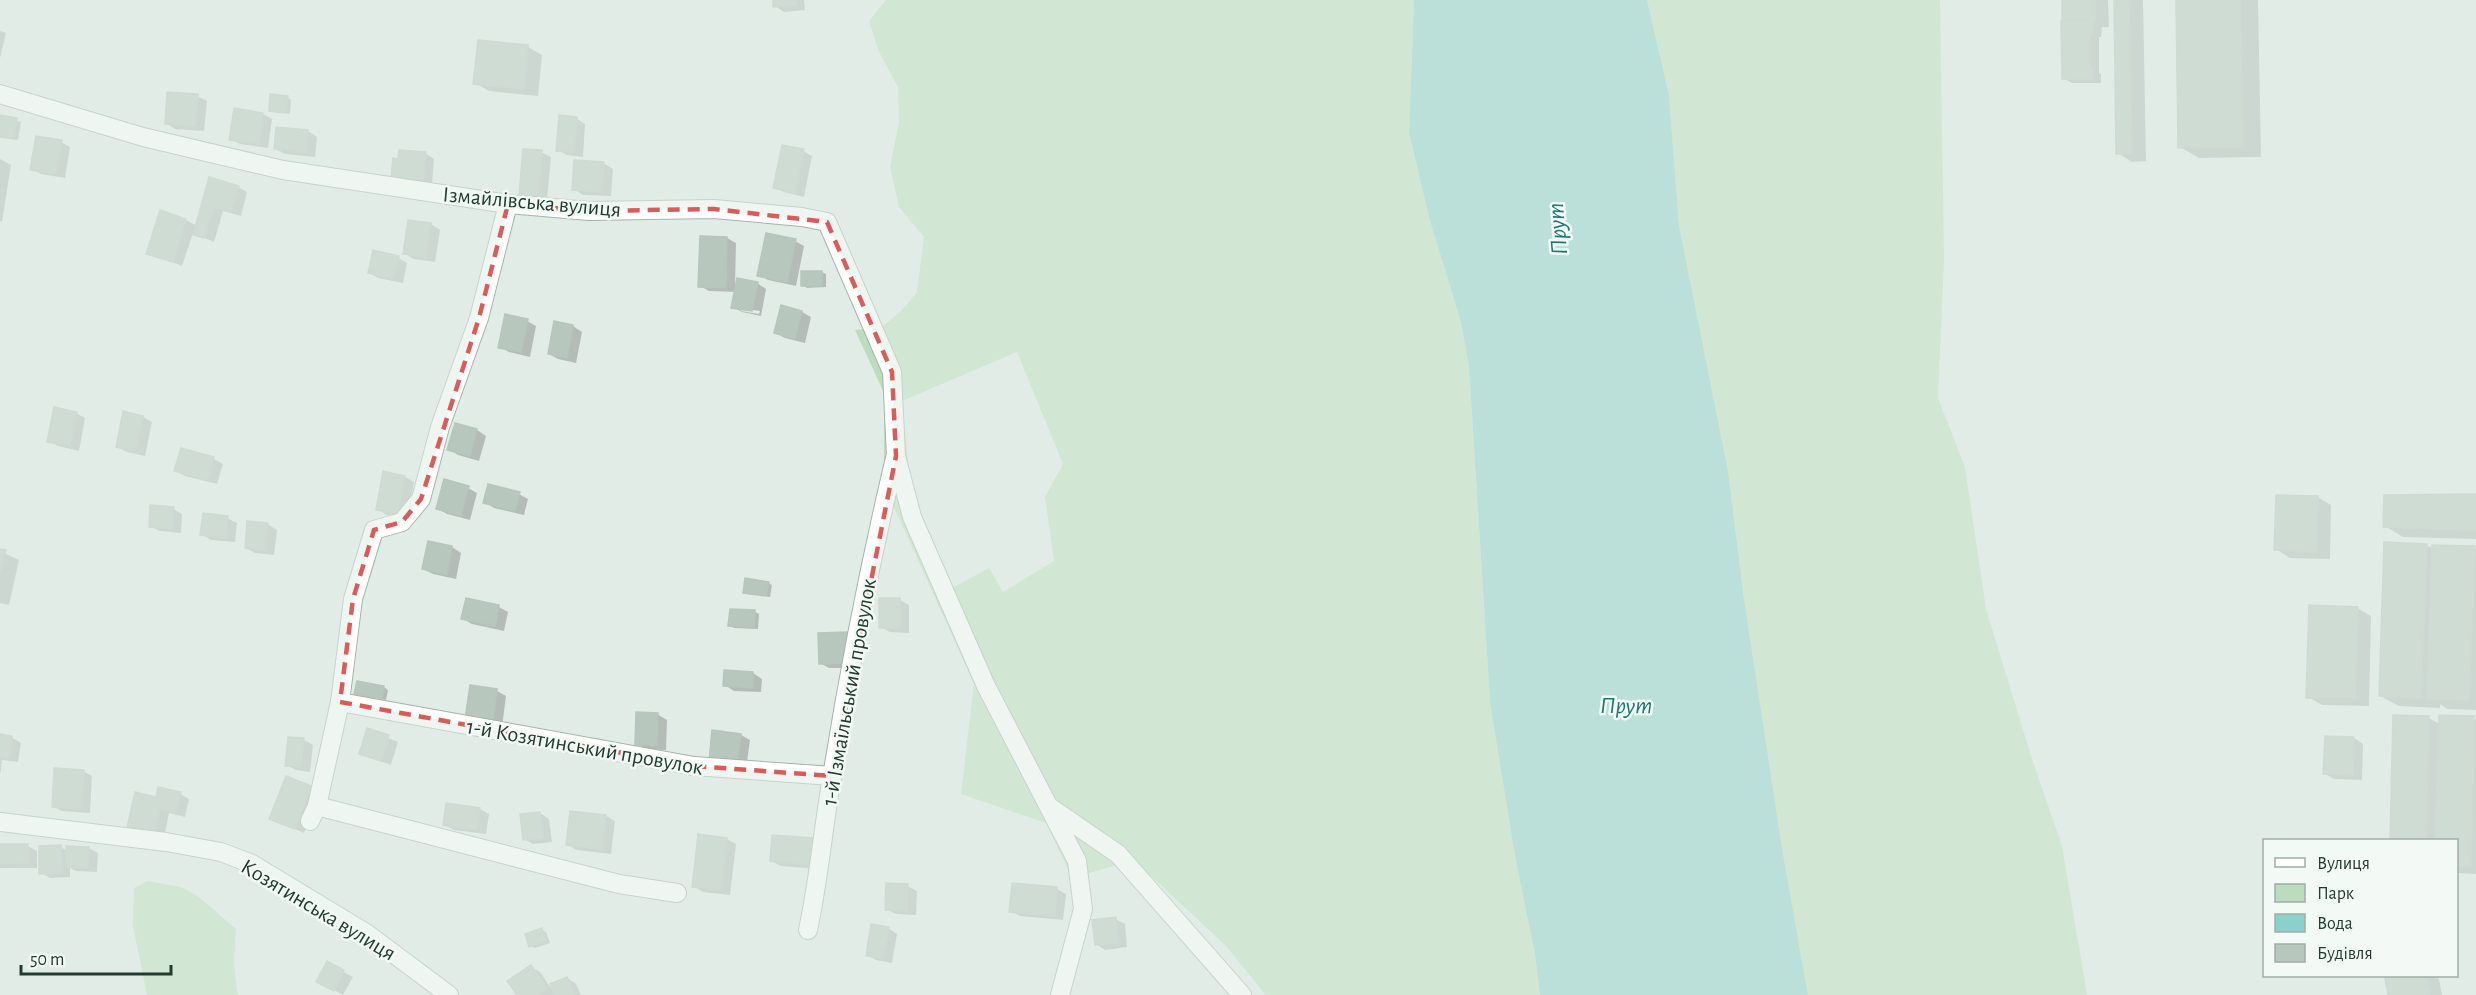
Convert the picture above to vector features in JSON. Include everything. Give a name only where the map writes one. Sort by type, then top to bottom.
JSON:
[{"type":"street","name":"Ізмайлівська вулиця","points":[[0,94],[143,137],[283,170],[508,204],[589,211],[714,209],[802,217],[827,222],[892,372],[896,456]]},
{"type":"street","points":[[508,204],[479,318],[440,427],[421,499],[402,522],[374,530],[353,599],[340,702],[314,813],[619,884],[677,893]]},
{"type":"street","points":[[896,456],[912,518],[986,687],[1077,861],[1083,909],[1060,995]]},
{"type":"street","name":"1-й Ізмаїльський провулок","points":[[808,930],[815,897],[832,776],[872,556],[896,456]]},
{"type":"street","name":"1-й Козятинський провулок","points":[[340,702],[694,766],[832,776]]},
{"type":"street","points":[[1050,807],[1119,854],[1242,995]]},
{"type":"street","name":"Козятинська вулиця","points":[[0,822],[166,842],[221,852],[252,864],[366,933],[449,995]]},
{"type":"highlighted area","points":[[508,204],[589,211],[714,209],[827,222],[892,372],[896,456],[832,776],[694,766],[340,702],[353,599],[374,530],[402,522],[421,499],[479,318]]},
{"type":"green space","points":[[886,0],[1414,0],[1409,133],[1430,221],[1461,322],[1469,367],[1490,702],[1535,954],[1540,995],[1266,995],[1225,945],[1134,860],[1072,878],[1046,823],[961,794],[974,684],[884,485],[884,393],[855,330],[882,327],[901,311],[917,292],[924,237],[899,207],[890,167],[899,123],[898,87],[879,52],[869,21]],"holes":[[[1017,352],[1063,464],[1045,497],[1054,561],[1003,592],[989,568],[952,588],[912,501],[902,401]]]},
{"type":"green space","points":[[1647,0],[1940,0],[1944,259],[1938,398],[1965,467],[1986,609],[2032,759],[2062,846],[2087,995],[1808,995],[1783,854],[1744,599],[1728,471],[1679,225],[1669,95]]},
{"type":"green space","points":[[148,881],[181,887],[199,897],[236,929],[234,963],[239,995],[147,995],[133,926],[134,888]]},
{"type":"water","name":"Прут","points":[[1414,0],[1647,0],[1669,95],[1679,225],[1728,471],[1744,599],[1783,854],[1808,995],[1540,995],[1535,954],[1515,855],[1490,702],[1469,367],[1461,322],[1430,221],[1409,133]]},
{"type":"building","points":[[773,0],[796,0],[796,5],[773,7]]},
{"type":"building","points":[[2062,0],[2095,0],[2095,20],[2062,20]]},
{"type":"building","points":[[2114,0],[2129,0],[2132,154],[2116,154]]},
{"type":"building","points":[[2176,0],[2240,0],[2243,147],[2178,148]]},
{"type":"building","points":[[2093,20],[2093,33],[2090,33],[2090,68],[2093,68],[2093,79],[2062,79],[2061,21]]},
{"type":"building","points":[[478,40],[528,45],[524,89],[473,84]]},
{"type":"building","points":[[167,92],[198,94],[195,126],[165,124]]},
{"type":"building","points":[[270,94],[288,96],[286,113],[269,111]]},
{"type":"building","points":[[234,108],[263,113],[259,144],[229,140]]},
{"type":"building","points":[[0,115],[17,118],[14,139],[0,137]]},
{"type":"building","points":[[559,115],[577,117],[574,152],[556,151]]},
{"type":"building","points":[[276,127],[308,130],[306,152],[274,149]]},
{"type":"building","points":[[36,136],[62,140],[56,174],[30,170]]},
{"type":"building","points":[[782,145],[804,149],[795,193],[773,188]]},
{"type":"building","points":[[523,149],[542,150],[538,196],[519,194]]},
{"type":"building","points":[[399,150],[426,152],[423,180],[391,178],[393,158],[398,159]]},
{"type":"building","points":[[574,160],[604,162],[602,192],[572,190]]},
{"type":"building","points":[[209,177],[239,186],[231,212],[214,207],[204,238],[193,235]]},
{"type":"building","points":[[160,210],[186,219],[173,262],[146,254]]},
{"type":"building","points":[[408,220],[431,223],[426,258],[403,254]]},
{"type":"building","points":[[766,233],[796,239],[787,282],[757,276]]},
{"type":"building","points":[[700,236],[727,237],[726,288],[698,287]]},
{"type":"building","points":[[373,250],[399,256],[393,279],[368,273]]},
{"type":"building","points":[[801,271],[822,271],[822,286],[801,286]]},
{"type":"building","points":[[737,278],[758,282],[752,311],[731,308]]},
{"type":"building","points":[[781,305],[802,311],[795,339],[774,333]]},
{"type":"building","points":[[505,314],[528,319],[521,352],[498,348]]},
{"type":"building","points":[[554,321],[573,325],[567,358],[548,354]]},
{"type":"building","points":[[54,407],[77,412],[70,446],[47,442]]},
{"type":"building","points":[[123,411],[143,416],[135,452],[116,447]]},
{"type":"building","points":[[455,423],[477,429],[470,456],[447,450]]},
{"type":"building","points":[[181,448],[214,457],[208,480],[174,471]]},
{"type":"building","points":[[383,471],[405,476],[398,514],[376,510]]},
{"type":"building","points":[[444,479],[469,486],[461,516],[436,509]]},
{"type":"building","points":[[488,484],[520,492],[515,511],[483,503]]},
{"type":"building","points":[[2476,494],[2476,530],[2383,527],[2384,495]]},
{"type":"building","points":[[2276,495],[2318,496],[2316,552],[2274,550]]},
{"type":"building","points":[[150,505],[174,507],[172,529],[149,527]]},
{"type":"building","points":[[203,513],[228,516],[226,538],[200,535]]},
{"type":"building","points":[[247,521],[268,523],[265,551],[245,548]]},
{"type":"building","points":[[428,541],[452,546],[447,575],[422,569]]},
{"type":"building","points":[[2384,542],[2427,544],[2421,698],[2379,696]]},
{"type":"building","points":[[2432,545],[2475,546],[2469,700],[2427,699]]},
{"type":"building","points":[[0,549],[6,550],[0,575]]},
{"type":"building","points":[[745,578],[769,582],[766,596],[743,593]]},
{"type":"building","points":[[466,598],[499,605],[495,626],[461,619]]},
{"type":"building","points":[[879,598],[900,598],[900,628],[879,628]]},
{"type":"building","points":[[2309,605],[2358,607],[2355,699],[2306,698]]},
{"type":"building","points":[[730,609],[755,610],[754,628],[728,626]]},
{"type":"building","points":[[848,632],[849,663],[819,664],[818,633]]},
{"type":"building","points":[[724,670],[753,672],[753,688],[723,686]]},
{"type":"building","points":[[357,681],[384,686],[382,699],[354,694]]},
{"type":"building","points":[[470,685],[497,689],[493,722],[465,719]]},
{"type":"building","points":[[636,712],[658,713],[657,745],[635,745]]},
{"type":"building","points":[[2393,715],[2429,716],[2426,839],[2390,839]]},
{"type":"building","points":[[2439,715],[2474,716],[2471,866],[2458,866],[2458,839],[2435,839]]},
{"type":"building","points":[[367,728],[389,735],[381,761],[359,754]]},
{"type":"building","points":[[712,730],[741,734],[737,765],[709,762]]},
{"type":"building","points":[[0,734],[12,736],[9,758],[0,757]]},
{"type":"building","points":[[2325,736],[2354,737],[2353,775],[2323,774]]},
{"type":"building","points":[[288,737],[304,738],[301,767],[285,766]]},
{"type":"building","points":[[54,768],[84,770],[81,809],[52,807]]},
{"type":"building","points":[[286,776],[311,786],[295,829],[269,819]]},
{"type":"building","points":[[158,787],[181,792],[176,813],[160,809],[154,834],[127,828],[135,792],[156,797]]},
{"type":"building","points":[[446,803],[480,808],[477,830],[443,825]]},
{"type":"building","points":[[570,811],[606,815],[602,849],[566,845]]},
{"type":"building","points":[[540,812],[543,838],[523,840],[520,814]]},
{"type":"building","points":[[698,834],[727,838],[721,890],[692,887]]},
{"type":"building","points":[[772,835],[814,838],[812,865],[770,861]]},
{"type":"building","points":[[0,844],[28,844],[28,863],[0,864]]},
{"type":"building","points":[[61,845],[62,873],[39,874],[39,846]]},
{"type":"building","points":[[66,846],[89,847],[88,867],[66,867]]},
{"type":"building","points":[[886,883],[908,884],[907,911],[885,910]]},
{"type":"building","points":[[1012,883],[1057,887],[1055,916],[1009,912]]},
{"type":"building","points":[[1116,917],[1118,943],[1095,945],[1092,920]]},
{"type":"building","points":[[871,924],[889,927],[883,959],[866,956]]},
{"type":"building","points":[[542,928],[546,941],[529,947],[525,934]]},
{"type":"building","points":[[327,961],[344,970],[334,991],[316,982]]},
{"type":"building","points":[[531,965],[547,988],[537,995],[517,995],[507,981]]},
{"type":"building","points":[[567,977],[575,995],[555,995],[550,984]]},
{"type":"building","points":[[2426,977],[2430,995],[2388,995],[2385,978]]}]
